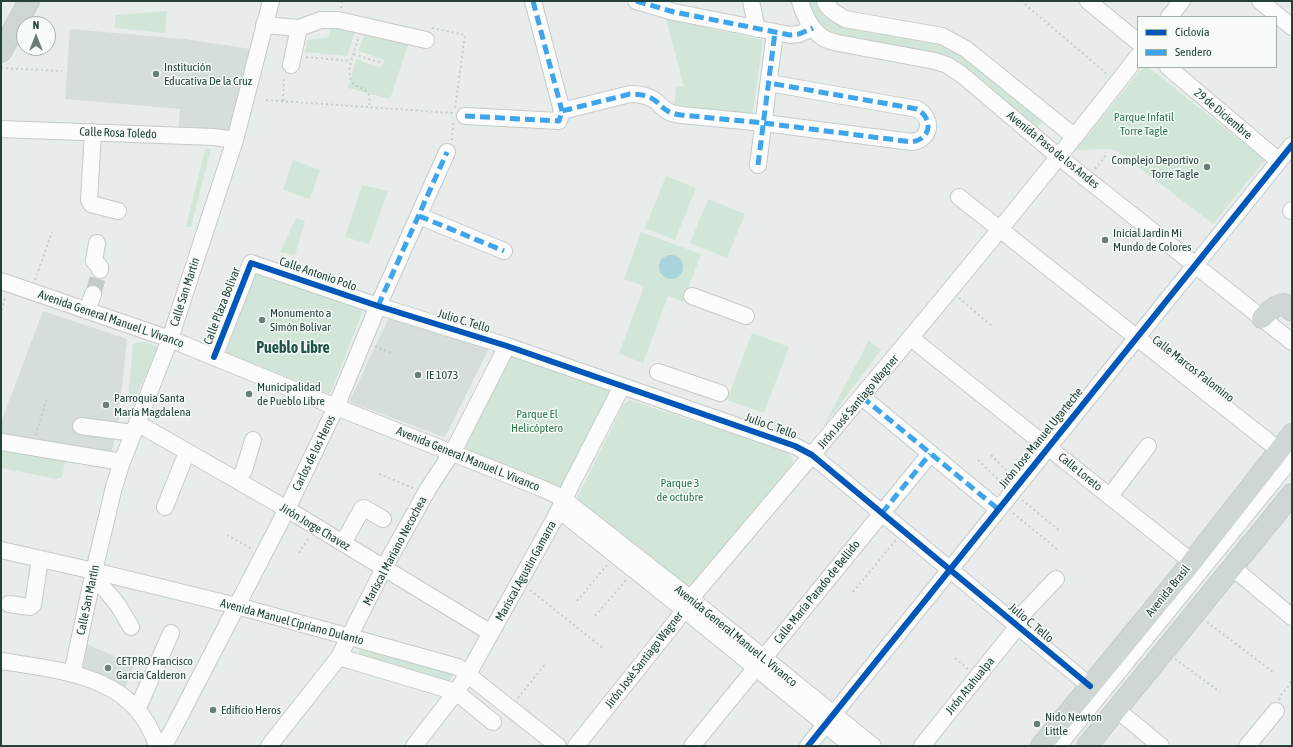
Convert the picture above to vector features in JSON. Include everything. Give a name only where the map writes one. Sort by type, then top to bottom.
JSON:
[{"type":"main road","points":[[1,25],[14,1]]},
{"type":"main road","points":[[1,52],[29,1]]},
{"type":"main road","points":[[1262,318],[1271,310],[1284,304],[1292,310]]},
{"type":"main road","name":"Avenida Brasil","points":[[1041,746],[1192,562],[1242,497],[1286,454],[1292,434]]},
{"type":"main road","name":"Avenida Brasil","points":[[1087,746],[1232,567],[1281,492]]},
{"type":"street","name":"Calle San Martin","points":[[72,674],[97,572],[114,486],[170,339],[235,140],[271,1]]},
{"type":"street","points":[[460,115],[559,121],[562,111],[533,1]]},
{"type":"street","points":[[636,1],[674,12],[790,35],[799,34],[813,28]]},
{"type":"street","points":[[751,1],[757,29]]},
{"type":"street","name":"Avenida Paso de los Andes","points":[[800,1],[813,28],[826,39],[838,43],[935,61],[947,65],[961,74],[1059,157],[1292,342]]},
{"type":"street","name":"Avenida Paso de los Andes","points":[[825,1],[826,5],[845,19],[942,36],[966,49],[1075,137]]},
{"type":"street","points":[[1088,1],[1137,41]]},
{"type":"street","points":[[1170,16],[1182,1]]},
{"type":"street","points":[[1260,1],[1292,27]]},
{"type":"street","points":[[264,25],[299,28],[321,20],[338,20],[362,25],[426,33]]},
{"type":"street","points":[[292,60],[299,28]]},
{"type":"street","points":[[758,164],[770,83],[775,32]]},
{"type":"street","name":"Jirón José Santiago Wagner","points":[[576,746],[676,621],[687,604],[950,291],[1059,157],[1137,57]]},
{"type":"street","name":"29 de Diciembre","points":[[1169,68],[1279,161]]},
{"type":"street","points":[[562,111],[630,94],[637,94],[651,97],[664,110],[675,114],[764,123],[912,142],[920,140],[928,129],[927,119],[917,110],[770,83]]},
{"type":"street","name":"Calle Rosa Toledo","points":[[1,129],[214,137],[235,140]]},
{"type":"street","points":[[93,132],[89,200],[91,204],[118,211]]},
{"type":"street","name":"Jirón Jose Manuel Ugarteche","points":[[808,746],[1048,446],[1292,145]]},
{"type":"street","name":"Carlos de los Heros","points":[[163,746],[237,606],[336,407],[378,306],[446,155]]},
{"type":"street","name":"Calle Marcos Palomino","points":[[959,197],[1136,338],[1286,454]]},
{"type":"street","points":[[419,216],[504,251]]},
{"type":"street","points":[[97,243],[94,261],[100,266],[100,270]]},
{"type":"street","name":"Calle Antonio Polo","points":[[251,262],[378,306]]},
{"type":"street","name":"Calle Plaza Bolívar","points":[[214,357],[251,262]]},
{"type":"street","name":"Avenida General Manuel L. Vivanco","points":[[4,282],[170,339],[336,407],[541,488],[830,719],[874,746]]},
{"type":"street","points":[[87,311],[93,294]]},
{"type":"street","points":[[692,296],[746,316]]},
{"type":"street","name":"Julio C. Tello","points":[[378,306],[508,346],[794,446],[812,455],[1090,686]]},
{"type":"street","name":"Calle Loreto","points":[[911,338],[1192,562]]},
{"type":"street","name":"Mariscal Mariano Necochea","points":[[269,746],[339,657],[384,568],[452,452],[508,346]]},
{"type":"street","points":[[658,372],[720,393]]},
{"type":"street","name":"Mariscal Agustin Gamarra","points":[[414,746],[456,692],[468,674],[562,505],[570,485],[622,386]]},
{"type":"street","points":[[862,397],[930,454],[1008,497]]},
{"type":"street","points":[[81,426],[135,428]]},
{"type":"street","name":"Jirón Jorge Chavez","points":[[135,428],[187,452],[238,481],[491,633]]},
{"type":"street","points":[[238,481],[244,470],[254,440]]},
{"type":"street","points":[[1,442],[122,462]]},
{"type":"street","points":[[1110,496],[1148,446]]},
{"type":"street","points":[[165,507],[187,452]]},
{"type":"street","name":"Calle María Parado de Bellido","points":[[692,746],[930,454]]},
{"type":"street","name":"Avenida Brasil","points":[[1058,746],[1281,492],[1286,454]]},
{"type":"street","name":"Avenida Brasil","points":[[1070,746],[1281,492],[1292,473]]},
{"type":"street","points":[[1242,497],[1281,492]]},
{"type":"street","name":"Avenida General Manuel L. Vivanco","points":[[562,505],[615,555],[687,604]]},
{"type":"street","points":[[343,543],[362,509],[364,508],[383,519]]},
{"type":"street","name":"Avenida Manuel Cipriano Dulanto","points":[[1,550],[237,606],[458,667],[558,746]]},
{"type":"street","points":[[9,604],[30,607],[33,605],[40,559]]},
{"type":"street","points":[[1232,567],[1292,617]]},
{"type":"street","points":[[97,572],[103,587],[118,605],[131,627]]},
{"type":"street","name":"Jirón Atahualpa","points":[[922,746],[1016,625],[1056,580]]},
{"type":"street","points":[[137,710],[171,633]]},
{"type":"street","points":[[339,657],[456,692],[493,722]]},
{"type":"street","points":[[1,661],[72,674],[108,686],[122,695],[137,710],[149,728],[157,746]]},
{"type":"street","points":[[1116,709],[1161,746]]},
{"type":"street","points":[[1247,746],[1276,710]]},
{"type":"street","name":"Avenida General Manuel L. Vivanco","points":[[830,719],[852,746]]},
{"type":"path","points":[[1021,1],[1117,83]]},
{"type":"path","points":[[362,25],[350,67],[350,77],[354,85],[368,91],[370,94],[369,108]]},
{"type":"path","points":[[426,33],[465,35],[460,115],[450,154],[446,155]]},
{"type":"path","points":[[354,54],[381,63]]},
{"type":"path","points":[[283,101],[285,66],[292,60],[352,61]]},
{"type":"path","points":[[1,68],[62,71]]},
{"type":"path","points":[[266,100],[460,115]]},
{"type":"path","points":[[1087,179],[1107,154]]},
{"type":"path","points":[[31,291],[52,232]]},
{"type":"path","points":[[1,315],[4,282]]},
{"type":"path","points":[[950,291],[993,327]]},
{"type":"path","points":[[363,341],[391,353]]},
{"type":"path","points":[[32,447],[46,400]]},
{"type":"path","points":[[991,455],[1008,497],[1060,531]]},
{"type":"path","points":[[978,460],[1008,497],[1058,550]]},
{"type":"path","points":[[379,474],[426,494]]},
{"type":"path","points":[[299,553],[315,527]]},
{"type":"path","points":[[853,592],[903,531]]},
{"type":"path","points":[[227,535],[263,555]]},
{"type":"path","points":[[577,601],[615,555]]},
{"type":"path","points":[[595,616],[635,570]]},
{"type":"path","points":[[519,582],[604,649]]},
{"type":"path","points":[[1195,612],[1273,672]]},
{"type":"path","points":[[1164,650],[1220,692]]},
{"type":"path","points":[[510,708],[546,663]]},
{"type":"path","points":[[1276,710],[1280,696],[1290,685],[1292,680]]},
{"type":"shaded area","name":"Institución Educativa De la Cruz","points":[[70,29],[185,39],[251,49],[240,102],[236,102],[232,127],[227,131],[178,132],[180,109],[65,99]]},
{"type":"shaded area","points":[[43,311],[127,339],[118,424],[111,455],[1,436],[1,422]]},
{"type":"shaded area","name":"IE 1073","points":[[390,315],[489,348],[448,432],[444,437],[349,402]]},
{"type":"shaded area","name":"CETPRO Francisco Garcia Calderon","points":[[87,644],[134,665],[124,692],[82,672]]},
{"type":"green space","points":[[806,1],[821,1],[825,8],[931,40],[954,49],[1043,120],[1034,131],[963,72],[828,33],[820,26]]},
{"type":"green space","points":[[167,11],[165,33],[115,28],[115,15]]},
{"type":"green space","points":[[666,19],[763,40],[752,117],[674,105],[676,86],[684,87]]},
{"type":"green space","points":[[332,25],[355,31],[347,56],[305,52],[307,40],[329,37]]},
{"type":"green space","points":[[366,32],[408,45],[390,99],[348,88],[356,59],[380,68],[385,60],[358,51]]},
{"type":"green space","name":"Parque Infatil Torre Tagle","points":[[1142,68],[1149,68],[1265,160],[1213,224],[1117,151],[1110,149],[1076,150]]},
{"type":"green space","points":[[205,149],[211,149],[191,227],[186,227]]},
{"type":"green space","points":[[293,160],[320,170],[310,199],[283,190]]},
{"type":"green space","points":[[666,176],[696,188],[675,240],[645,228]]},
{"type":"green space","points":[[362,185],[388,191],[369,244],[345,237]]},
{"type":"green space","points":[[708,199],[745,214],[727,258],[690,243]]},
{"type":"green space","points":[[296,218],[305,221],[295,255],[280,252]]},
{"type":"green space","points":[[641,232],[701,254],[683,302],[668,296],[643,363],[619,354],[644,286],[624,279]]},
{"type":"green space","points":[[257,269],[363,311],[330,394],[224,352]]},
{"type":"green space","points":[[752,333],[789,347],[764,413],[727,400]]},
{"type":"green space","points":[[869,340],[881,350],[823,427]]},
{"type":"green space","points":[[141,342],[150,343],[158,348],[137,395],[133,400],[128,400],[133,344]]},
{"type":"green space","name":"Parque El Helicóptero","points":[[511,353],[610,390],[564,490],[462,448]]},
{"type":"green space","name":"Parque 3 de octubre","points":[[629,400],[786,451],[792,458],[793,464],[690,591],[577,498],[623,405]]},
{"type":"green space","points":[[1,447],[66,458],[62,477],[57,479],[1,468]]},
{"type":"green space","points":[[361,648],[452,670],[453,674],[450,683],[360,659],[358,654]]},
{"type":"water","points":[[671,255],[676,256],[682,262],[682,272],[676,278],[671,279],[666,278],[660,272],[659,267],[660,262],[666,256]]},
{"type":"tunnel","points":[[93,294],[100,270]]},
{"type":"marked path","points":[[533,1],[562,111]]},
{"type":"marked path","points":[[636,1],[674,12],[790,35],[799,34],[813,28]]},
{"type":"marked path","points":[[758,165],[775,32]]},
{"type":"marked path","points":[[465,116],[559,121],[562,111],[633,94],[644,95],[651,98],[667,111],[681,115],[764,123],[912,142],[923,137],[928,128],[926,118],[917,109],[769,83]]},
{"type":"marked path","points":[[378,306],[447,152]]},
{"type":"marked path","points":[[419,216],[504,251]]},
{"type":"marked path","points":[[862,397],[998,509]]},
{"type":"marked path","points":[[882,513],[930,454]]},
{"type":"cycle path","points":[[808,746],[1292,145]]},
{"type":"cycle path","points":[[214,357],[251,263],[378,306],[507,346],[795,446],[812,455],[1090,686]]},
{"type":"place","name":"Institución Educativa De la Cruz","points":[[156,74]]},
{"type":"place","name":"Complejo Deportivo Torre Tagle","points":[[1207,167]]},
{"type":"place","name":"Inicial Jardín Mi Mundo de Colores","points":[[1105,240]]},
{"type":"place","name":"Monumento a Simón Bolívar","points":[[262,320]]},
{"type":"place","name":"IE 1073","points":[[418,375]]},
{"type":"place","name":"Municipalidad de Pueblo Libre","points":[[249,394]]},
{"type":"place","name":"Parroquia Santa María Magdalena","points":[[106,405]]},
{"type":"place","name":"CETPRO Francisco Garcia Calderon","points":[[108,668]]},
{"type":"place","name":"Edificio Heros","points":[[213,710]]},
{"type":"place","name":"Nido Newton Little","points":[[1037,724]]},
{"type":"district","name":"Pueblo Libre","points":[[293,348]]}]
